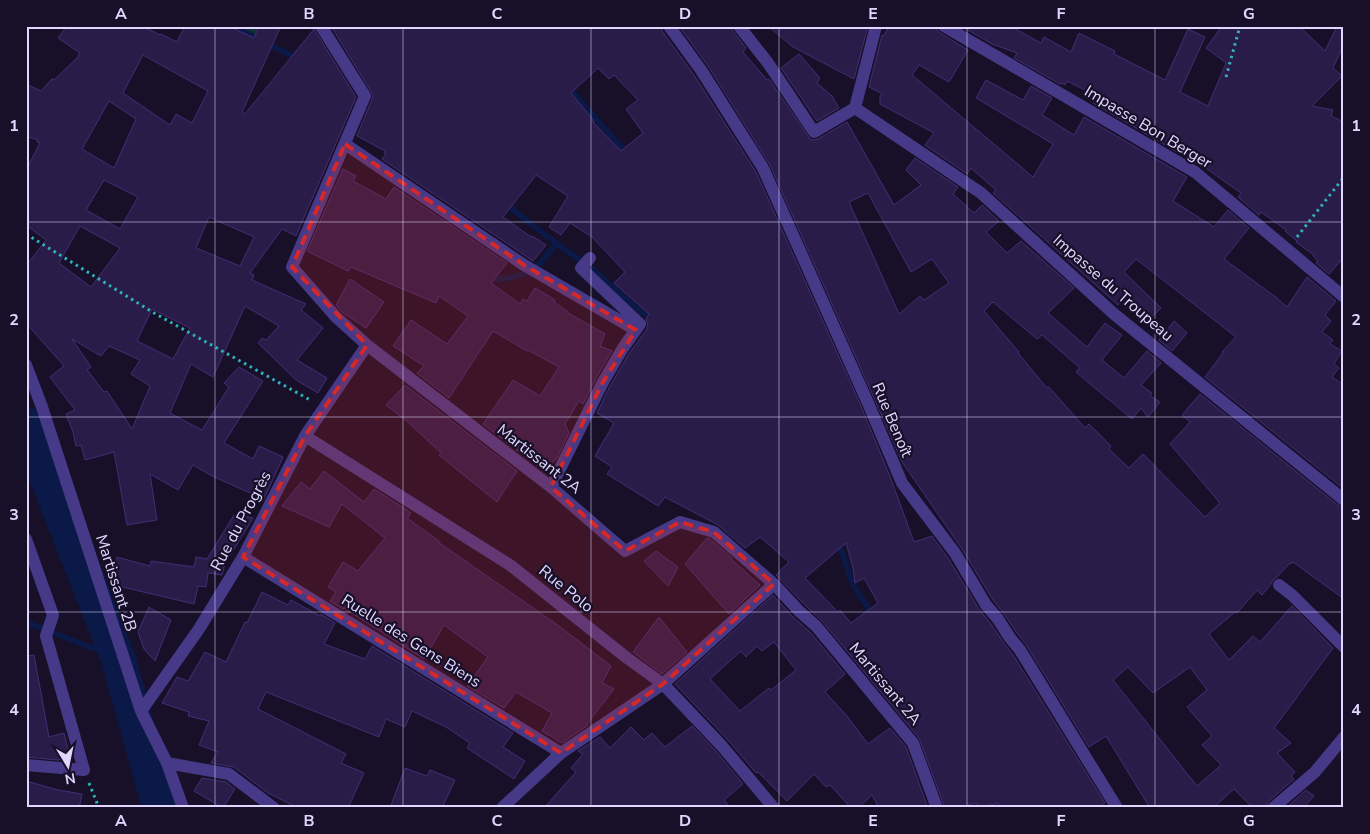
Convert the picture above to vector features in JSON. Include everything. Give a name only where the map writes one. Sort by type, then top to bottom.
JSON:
[{"type":"street","name":"Martissant 2A","points":[[321,26],[365,96],[292,266],[336,317],[367,345],[551,487],[624,550],[680,522],[714,532],[774,584],[816,626],[913,743],[937,808]]},
{"type":"street","name":"Rue Benoît","points":[[669,26],[701,70],[763,168],[902,483],[955,553],[986,605],[1020,650],[1117,808]]},
{"type":"street","points":[[739,26],[768,64],[814,132],[855,108],[876,26]]},
{"type":"street","name":"Impasse Bon Berger","points":[[944,26],[1195,172],[1344,297]]},
{"type":"street","name":"Impasse du Troupeau","points":[[855,108],[981,193],[1114,314],[1344,500]]},
{"type":"street","points":[[345,144],[524,265],[636,330]]},
{"type":"street","points":[[551,487],[604,382],[623,348],[640,324],[581,268],[590,258]]},
{"type":"street","name":"Rue du Progrès","points":[[141,711],[198,629],[243,556],[305,436],[367,345]]},
{"type":"street","name":"Martissant 2B","points":[[26,365],[42,407],[141,711],[167,763],[183,808]]},
{"type":"street","name":"Rue Polo","points":[[305,436],[510,565],[627,658],[663,684],[721,745],[774,808]]},
{"type":"street","points":[[26,538],[53,615],[46,636],[84,770],[26,765]]},
{"type":"street","name":"Ruelle des Gens Biens","points":[[243,556],[562,753]]},
{"type":"street","points":[[502,808],[562,753],[663,684],[774,584]]},
{"type":"street","points":[[1279,585],[1292,595],[1344,647]]},
{"type":"street","points":[[1273,808],[1315,772],[1344,737]]},
{"type":"street","points":[[167,763],[229,774],[274,808]]},
{"type":"path","points":[[1226,77],[1240,26]]},
{"type":"path","points":[[1288,250],[1344,177]]},
{"type":"path","points":[[26,234],[154,313],[323,408]]},
{"type":"path","points":[[84,770],[99,808]]},
{"type":"highlighted area","points":[[345,144],[524,265],[636,330],[603,382],[551,487],[625,551],[680,522],[714,532],[774,584],[663,684],[561,753],[243,557],[305,436],[367,345],[292,267]]},
{"type":"green space","points":[[228,26],[258,26],[255,39]]},
{"type":"building","points":[[67,26],[142,26],[177,42],[185,26],[228,26],[254,38],[259,26],[281,26],[242,112],[245,114],[314,29],[356,97],[296,236],[282,229],[250,273],[254,275],[252,280],[306,304],[301,310],[323,328],[297,360],[327,378],[318,393],[296,380],[258,343],[262,338],[266,340],[279,326],[245,306],[213,377],[191,364],[170,413],[202,430],[229,387],[224,383],[239,367],[263,381],[224,443],[253,459],[259,446],[283,457],[264,499],[214,477],[193,465],[178,490],[150,474],[157,520],[127,525],[114,452],[85,460],[81,445],[76,446],[66,414],[75,410],[50,377],[64,366],[26,323],[26,266],[46,240],[26,225],[26,170],[40,143],[37,142],[38,140],[26,136],[26,84],[41,91],[79,56],[80,53],[58,38]],"holes":[[[143,55],[208,91],[192,123],[176,114],[170,125],[123,93]],[[109,101],[136,119],[114,168],[82,149]],[[104,180],[138,197],[120,229],[86,210]],[[209,217],[254,237],[240,266],[196,248]],[[80,226],[120,248],[91,287],[59,263]],[[152,309],[190,328],[173,359],[137,341]],[[72,339],[101,356],[109,346],[140,360],[131,374],[150,386],[132,429],[107,391],[104,392],[87,370],[91,367]]]},
{"type":"building","points":[[331,26],[661,26],[662,31],[694,75],[756,172],[861,406],[914,542],[932,536],[948,558],[979,609],[1013,655],[1105,803],[1097,808],[999,808],[998,803],[978,808],[977,803],[945,808],[919,738],[822,621],[776,575],[789,562],[760,537],[745,548],[718,525],[665,497],[658,506],[607,474],[612,467],[595,456],[614,423],[597,413],[630,352],[647,329],[646,319],[649,314],[614,283],[625,272],[592,237],[570,223],[561,235],[549,227],[568,196],[536,175],[503,217],[546,245],[533,261],[382,159],[386,154],[384,153],[385,151],[357,136],[373,95]],"holes":[[[598,68],[609,79],[614,75],[638,100],[626,109],[643,133],[621,151],[593,122],[571,93]],[[846,543],[855,583],[864,578],[878,603],[851,623],[840,610],[838,612],[805,578]]]},
{"type":"building","points":[[679,26],[731,26],[746,48],[743,52],[767,80],[769,79],[810,139],[818,139],[847,122],[894,205],[921,185],[906,170],[915,158],[958,187],[953,194],[974,213],[982,205],[999,221],[986,232],[1007,253],[1021,241],[1074,288],[1048,313],[1087,347],[1105,323],[1122,335],[1102,360],[1124,378],[1147,351],[1161,363],[1141,385],[1152,393],[1150,396],[1160,402],[1148,417],[1141,408],[1132,419],[1076,372],[1080,368],[1042,335],[1037,339],[993,302],[984,311],[1047,388],[1049,387],[1085,428],[1089,424],[1111,446],[1109,449],[1129,468],[1143,454],[1205,517],[1220,503],[1170,444],[1190,422],[1182,415],[1200,394],[1339,506],[1344,508],[1344,599],[1293,562],[1273,580],[1262,595],[1257,590],[1237,613],[1235,612],[1209,634],[1229,660],[1253,636],[1260,642],[1292,606],[1333,648],[1274,728],[1291,743],[1277,753],[1295,772],[1291,776],[1294,779],[1268,802],[1265,808],[1253,808],[1234,789],[1213,808],[1150,808],[1106,736],[1089,747],[1027,646],[993,600],[962,549],[902,462],[770,165],[708,66]],"holes":[[[868,193],[911,272],[932,259],[949,283],[924,300],[920,296],[899,314],[849,202]],[[1128,667],[1153,693],[1190,667],[1207,690],[1187,707],[1212,736],[1202,745],[1221,765],[1197,786],[1113,680]]]},
{"type":"building","points":[[768,26],[868,26],[854,79],[793,47]]},
{"type":"building","points":[[889,26],[936,26],[940,33],[968,50],[949,82],[919,65],[912,75],[1033,177],[1053,144],[976,98],[986,80],[1023,100],[1031,86],[1052,98],[1042,115],[1074,135],[1084,117],[1187,177],[1173,201],[1214,227],[1228,210],[1249,228],[1224,259],[1287,307],[1307,277],[1336,301],[1325,315],[1331,321],[1322,332],[1333,340],[1330,344],[1342,351],[1334,364],[1339,368],[1332,377],[1344,385],[1344,489],[1205,377],[1222,352],[1236,337],[1136,259],[1124,272],[1161,308],[1152,317],[1127,295],[1118,305],[993,193],[996,190],[971,168],[967,174],[925,145],[934,133],[880,104],[880,96],[883,94],[869,87],[882,35],[884,36]]},
{"type":"building","points":[[961,26],[1010,26],[1041,43],[1044,37],[1071,52],[1079,33],[1115,51],[1114,54],[1165,80],[1188,29],[1205,37],[1180,92],[1208,106],[1226,63],[1206,48],[1222,26],[1299,26],[1325,51],[1337,26],[1344,26],[1344,44],[1333,68],[1342,76],[1312,106],[1333,110],[1331,116],[1344,122],[1344,257],[1329,274],[1316,263],[1318,261],[1314,255],[1296,242],[1286,230],[1261,212],[1259,215],[1238,197],[1241,193],[1197,162],[1093,103],[1095,95],[1067,81],[1065,85],[1060,84],[1014,58],[1017,53],[992,44]]},
{"type":"building","points":[[799,54],[820,78],[817,83],[832,96],[839,108],[817,121],[781,68]]},
{"type":"building","points":[[343,169],[356,176],[353,181],[386,199],[394,187],[507,263],[491,283],[520,304],[523,299],[527,301],[535,288],[555,300],[554,302],[568,313],[605,334],[600,346],[612,351],[583,404],[579,401],[565,424],[569,433],[557,458],[545,470],[483,424],[513,380],[540,396],[559,367],[493,331],[449,398],[417,373],[424,366],[393,346],[411,320],[447,344],[468,316],[439,296],[436,303],[351,267],[348,271],[307,251]]},
{"type":"building","points":[[350,279],[384,302],[366,328],[342,312],[336,305]]},
{"type":"building","points":[[1174,321],[1187,333],[1172,351],[1159,340]]},
{"type":"building","points":[[405,385],[517,471],[497,502],[439,455],[441,453],[408,422],[386,405]]},
{"type":"building","points":[[324,471],[364,502],[374,489],[411,513],[407,518],[438,542],[559,626],[611,666],[602,683],[614,689],[588,725],[562,743],[542,731],[552,713],[516,692],[504,708],[467,686],[488,657],[444,625],[424,659],[330,601],[336,592],[328,587],[343,562],[358,571],[385,538],[342,504],[329,527],[282,506],[301,482],[310,489]]},
{"type":"building","points":[[234,515],[253,518],[225,564],[222,575],[208,573],[206,587],[198,586],[194,604],[114,585],[115,581],[111,580],[117,557],[150,566],[151,561],[194,567],[196,557],[207,559]]},
{"type":"building","points":[[707,538],[732,558],[760,585],[729,614],[685,564]]},
{"type":"building","points":[[656,551],[678,567],[668,586],[644,561]]},
{"type":"building","points":[[262,592],[288,605],[291,600],[335,623],[324,644],[365,659],[372,646],[513,733],[503,747],[525,761],[514,779],[467,748],[470,743],[446,727],[412,711],[405,727],[386,719],[379,737],[266,692],[258,709],[346,754],[341,763],[364,773],[348,808],[298,808],[268,793],[234,767],[211,763],[218,752],[199,745],[209,721],[188,716],[189,712],[162,703],[177,677],[188,681],[205,652],[226,662]]},
{"type":"building","points":[[773,595],[810,632],[845,674],[825,692],[847,716],[868,744],[890,728],[906,747],[928,808],[879,808],[872,795],[858,808],[851,808],[830,785],[826,787],[814,774],[787,801],[758,772],[756,773],[675,684]],"holes":[[[774,642],[796,670],[740,711],[710,679],[741,651],[746,657],[757,646],[762,651]]]},
{"type":"building","points":[[149,607],[171,620],[155,661],[144,649],[138,632]]},
{"type":"building","points":[[659,617],[687,652],[662,674],[633,652]]},
{"type":"building","points":[[34,655],[49,737],[64,733],[70,757],[58,760],[26,757],[26,656]]},
{"type":"building","points":[[692,726],[743,784],[724,800],[731,808],[544,808],[576,772],[571,768],[583,754],[578,751],[600,737],[610,748],[631,727],[644,740],[652,733],[665,747]]},
{"type":"building","points":[[405,768],[427,776],[430,770],[455,780],[442,808],[390,808]]},
{"type":"building","points":[[202,778],[226,782],[235,789],[223,808],[194,791]]},
{"type":"building","points":[[26,781],[58,790],[82,794],[79,808],[26,808]]},
{"type":"building","points":[[1306,790],[1314,796],[1303,808],[1286,808]]},
{"type":"waterway","points":[[233,26],[298,59]]},
{"type":"waterway","points":[[568,86],[627,154]]},
{"type":"waterway","points":[[504,203],[594,270],[642,313],[655,318]]},
{"type":"waterway","points":[[489,279],[510,278],[530,271],[557,244]]},
{"type":"waterway","points":[[26,424],[118,658],[160,808]]},
{"type":"waterway","points":[[836,542],[841,550],[853,585],[872,614]]},
{"type":"waterway","points":[[26,622],[118,658]]}]
